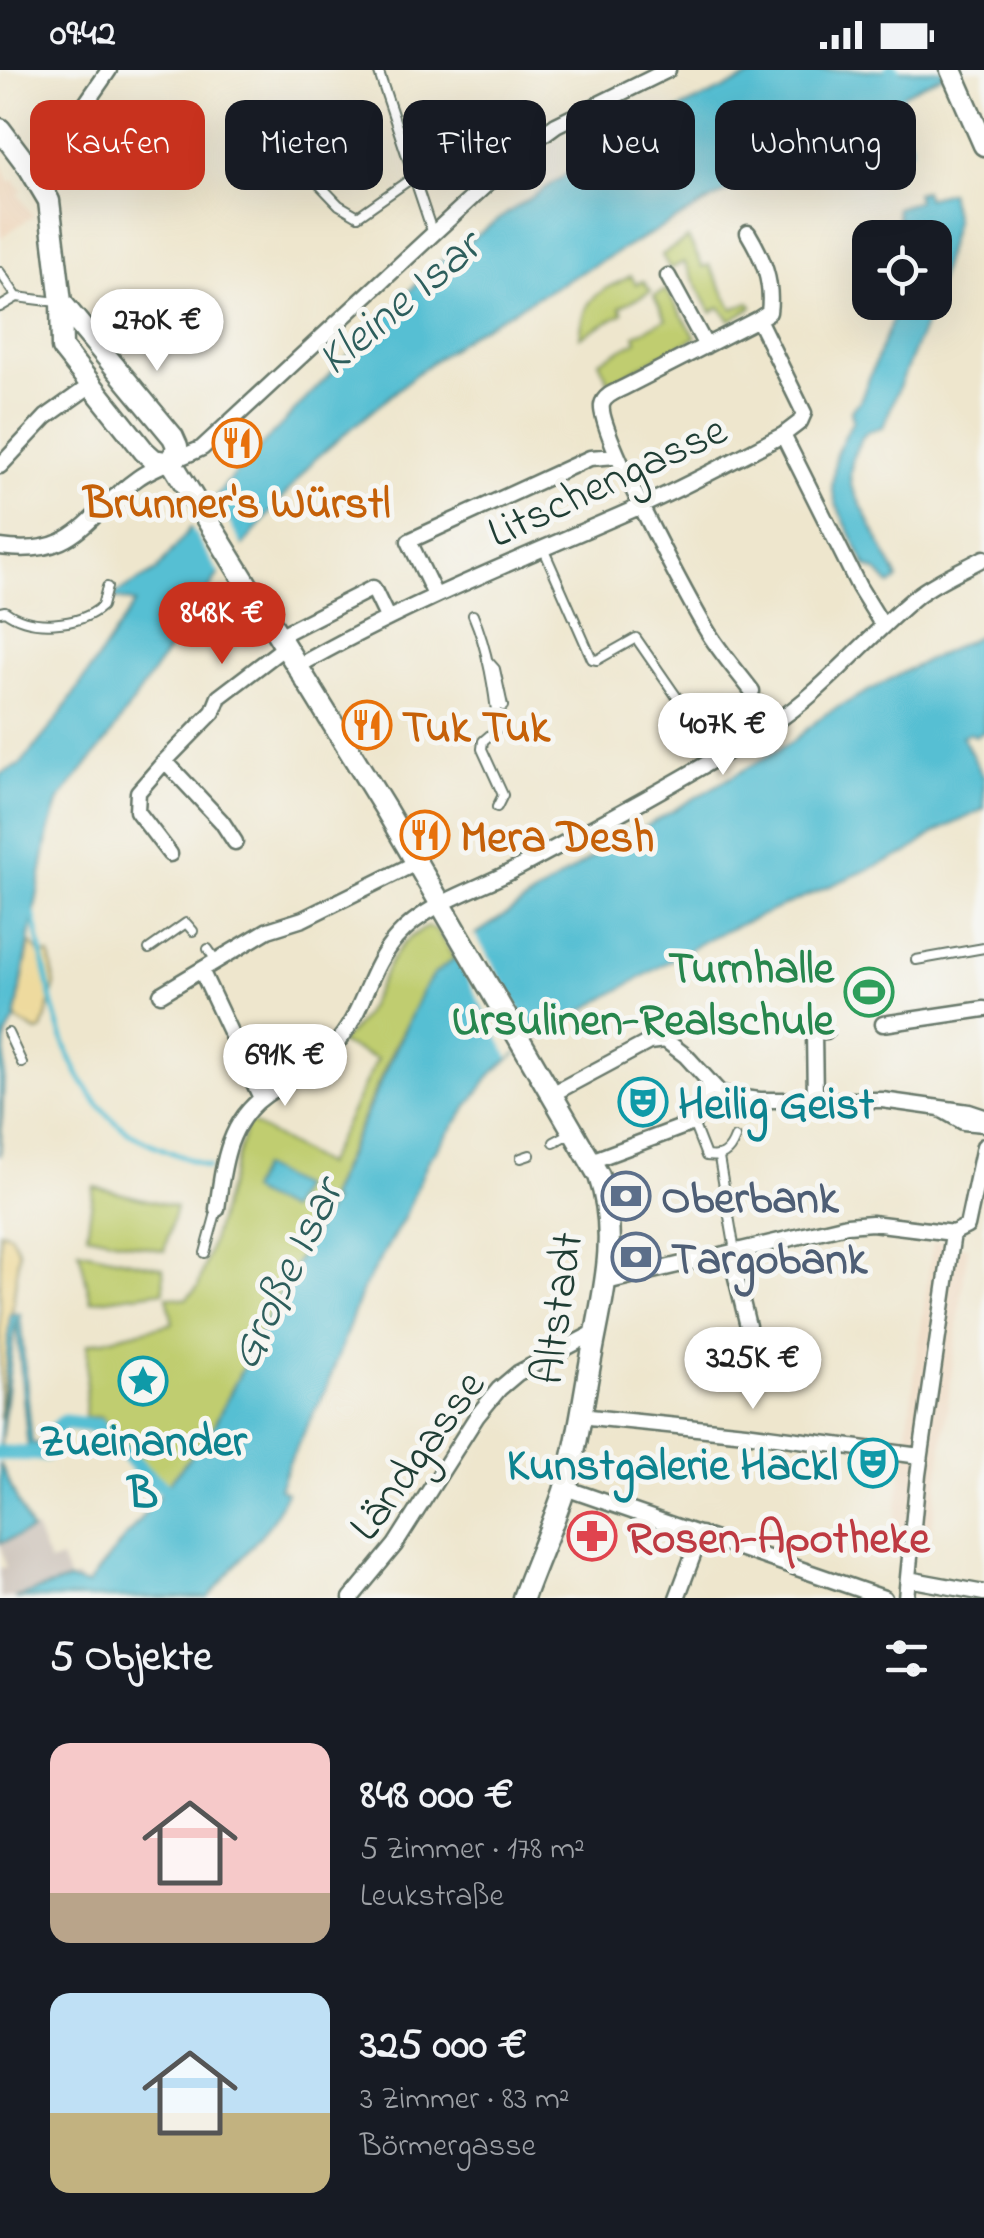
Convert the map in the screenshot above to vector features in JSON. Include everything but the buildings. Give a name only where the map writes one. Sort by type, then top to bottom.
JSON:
[{"type":"street","points":[[88,100],[108,70]]},
{"type":"street","points":[[0,547],[49,548],[72,535],[140,476],[202,448],[530,144],[556,125],[668,70]]},
{"type":"street","points":[[955,79],[984,145]]},
{"type":"street","points":[[0,129],[30,168]]},
{"type":"street","points":[[43,190],[49,201],[62,302],[62,348],[149,457],[172,463]]},
{"type":"street","points":[[748,233],[760,253],[771,294],[769,312],[605,398],[602,415],[617,456],[707,630],[752,691]]},
{"type":"street","points":[[668,276],[706,346]]},
{"type":"street","points":[[62,302],[173,437],[177,446],[172,463]]},
{"type":"street","points":[[758,319],[804,413],[800,422],[783,435],[859,588],[884,626]]},
{"type":"street","points":[[60,337],[79,324]]},
{"type":"street","points":[[0,466],[46,417],[91,385]]},
{"type":"street","name":"Litschengasse","points":[[298,666],[387,617],[643,506],[783,435]]},
{"type":"street","points":[[435,595],[409,542],[590,458],[617,456]]},
{"type":"street","name":"Altstadt","points":[[172,463],[525,1046],[552,1094],[564,1137],[591,1161],[608,1208],[606,1282],[580,1416],[564,1488],[523,1598]]},
{"type":"street","points":[[217,1209],[226,1150],[247,1111],[336,1044],[354,1020],[377,965],[396,937],[441,904],[559,846],[771,718],[838,672],[932,585],[984,558]]},
{"type":"street","points":[[170,854],[137,811],[138,792],[213,712],[220,697],[282,641],[373,588],[387,617]]},
{"type":"street","points":[[165,762],[222,822],[235,842]]},
{"type":"street","points":[[161,994],[201,970],[212,954],[330,905],[416,863]]},
{"type":"street","points":[[201,970],[261,1098]]},
{"type":"street","points":[[883,1024],[984,1009]]},
{"type":"street","points":[[815,1100],[814,1032],[826,1030]]},
{"type":"street","points":[[552,1094],[649,1042],[665,1040],[686,1056],[719,1092],[734,1097],[882,1100],[942,1110],[963,1122],[984,1121]]},
{"type":"street","points":[[591,1161],[694,1122],[710,1083]]},
{"type":"street","points":[[606,1282],[872,1222],[953,1233],[967,1226],[984,1146]]},
{"type":"street","points":[[906,1598],[920,1456],[953,1233]]},
{"type":"street","points":[[733,1252],[748,1326],[746,1378]]},
{"type":"street","name":"Ländgasse","points":[[351,1598],[396,1545],[477,1416],[499,1389],[518,1373],[596,1332]]},
{"type":"street","points":[[580,1416],[920,1456]]},
{"type":"street","points":[[564,1488],[884,1598]]},
{"type":"street","points":[[676,1598],[701,1534]]},
{"type":"street","points":[[908,1578],[984,1593]]},
{"type":"lane","points":[[378,70],[403,149]]},
{"type":"lane","points":[[325,190],[339,205],[358,216],[403,184]]},
{"type":"lane","points":[[416,190],[433,234]]},
{"type":"lane","points":[[0,272],[17,297]]},
{"type":"lane","points":[[0,308],[17,297],[62,302]]},
{"type":"lane","points":[[543,548],[592,659],[597,660],[636,638],[683,706]]},
{"type":"lane","points":[[0,612],[5,611],[20,622],[88,618],[102,606],[104,589]]},
{"type":"lane","name":"Litschengasse","points":[[473,615],[485,642],[498,728],[483,741],[482,749],[502,788],[503,796],[496,807]]},
{"type":"lane","points":[[487,660],[495,670],[503,706]]},
{"type":"lane","points":[[149,948],[186,923],[194,931]]},
{"type":"lane","points":[[916,960],[984,948]]},
{"type":"lane","points":[[8,1033],[22,1063]]},
{"type":"lane","points":[[694,1122],[702,1152],[718,1158]]},
{"type":"lane","points":[[718,1158],[728,1152],[735,1138]]},
{"type":"lane","points":[[718,1158],[733,1252]]},
{"type":"lane","points":[[206,1253],[217,1209]]},
{"type":"shaded area","points":[[0,160],[10,182],[14,180],[22,191],[18,194],[33,216],[0,238]]},
{"type":"shaded area","points":[[933,1241],[968,1247],[929,1552],[891,1548]]},
{"type":"shaded area","points":[[35,1529],[49,1563],[61,1559],[69,1580],[76,1577],[85,1585],[74,1598],[0,1598],[0,1568],[6,1567],[0,1543]]},
{"type":"green space","points":[[688,238],[703,267],[709,265],[733,309],[749,302],[752,307],[730,320],[720,307],[711,312],[684,262],[670,269],[662,255]]},
{"type":"green space","points":[[631,276],[636,284],[643,281],[651,291],[620,307],[623,313],[580,337],[585,312],[594,297]]},
{"type":"green space","points":[[666,290],[696,337],[609,383],[599,361],[637,341],[635,335],[666,319],[654,296]]},
{"type":"green space","points":[[428,927],[438,932],[454,959],[433,975],[393,1049],[328,1197],[332,1200],[211,1431],[167,1486],[138,1462],[101,1417],[85,1417],[88,1344],[173,1323],[167,1296],[186,1299],[198,1287],[248,1121],[325,1165],[377,1059],[339,1043],[364,1016],[397,952]]},
{"type":"green space","points":[[94,1187],[176,1207],[164,1251],[87,1234]]},
{"type":"green space","points":[[79,1250],[163,1268],[164,1291],[91,1301]]},
{"type":"sand","points":[[30,942],[41,954],[50,955],[55,985],[42,1030],[37,1032],[15,1019]]},
{"type":"sand","points":[[0,1231],[10,1234],[19,1251],[0,1419]]},
{"type":"water","points":[[765,70],[953,70],[891,100],[715,100],[715,190],[729,190],[472,333],[417,373],[314,460],[217,577],[108,739],[59,800],[49,831],[15,1019],[6,1036],[0,1157],[0,774],[20,765],[56,721],[135,603],[110,597],[156,571],[235,473],[433,267],[509,212],[566,175],[566,190],[695,190],[695,102]]},
{"type":"water","points":[[924,191],[926,198],[949,192],[955,220],[952,231],[952,220],[898,220],[896,208],[918,201],[916,193]]},
{"type":"water","points":[[892,320],[926,320],[883,427],[868,431],[861,439],[850,474],[851,485],[898,579],[890,585],[866,566],[832,488],[836,454],[853,420],[851,410],[860,401]]},
{"type":"water","points":[[984,633],[984,732],[962,736],[984,778],[984,809],[936,832],[907,853],[711,937],[536,1038],[493,1072],[428,1161],[404,1218],[362,1290],[326,1389],[290,1460],[279,1488],[287,1492],[270,1524],[208,1598],[15,1598],[69,1580],[87,1585],[211,1431],[292,1270],[332,1201],[328,1198],[422,991],[433,975],[475,935],[589,859],[792,742],[824,715]]},
{"type":"water","points":[[261,1167],[300,1187],[288,1211],[249,1191]]},
{"type":"water","points":[[10,1314],[20,1314],[32,1443],[46,1444],[47,1449],[28,1449],[16,1318],[0,1447]]},
{"type":"water","points":[[0,1463],[31,1531],[1,1543],[0,1542]]},
{"type":"pier","points":[[212,493],[246,552],[222,579],[188,522]]},
{"type":"pier","points":[[475,934],[536,1038],[509,1058],[454,953]]},
{"type":"waterway","points":[[892,70],[895,100]]},
{"type":"waterway","points":[[33,913],[60,1030],[84,1084],[124,1129],[208,1167]]},
{"type":"waterway","points":[[0,1453],[45,1454],[49,1435],[64,1422],[99,1426],[165,1489]]},
{"type":"tunnel","points":[[752,691],[768,714]]},
{"type":"place","name":"Brunner's Würstl","points":[[237,443]]},
{"type":"place","name":"Tuk Tuk","points":[[367,725]]},
{"type":"place","name":"Mera Desh","points":[[425,835]]},
{"type":"place","name":"Turnhalle Ursulinen-Realschule","points":[[869,992]]},
{"type":"place","name":"Heilig Geist","points":[[643,1102]]},
{"type":"place","name":"Oberbank","points":[[626,1196]]},
{"type":"place","name":"Targobank","points":[[636,1257]]},
{"type":"place","name":"Zueinander B","points":[[143,1381]]},
{"type":"place","name":"Kunstgalerie Hackl","points":[[873,1463]]},
{"type":"place","name":"Rosen-Apotheke","points":[[592,1536]]},
{"type":"water label","name":"Kleine Isar","points":[[397,301]]},
{"type":"water label","name":"Große Isar","points":[[283,1273]]}]
